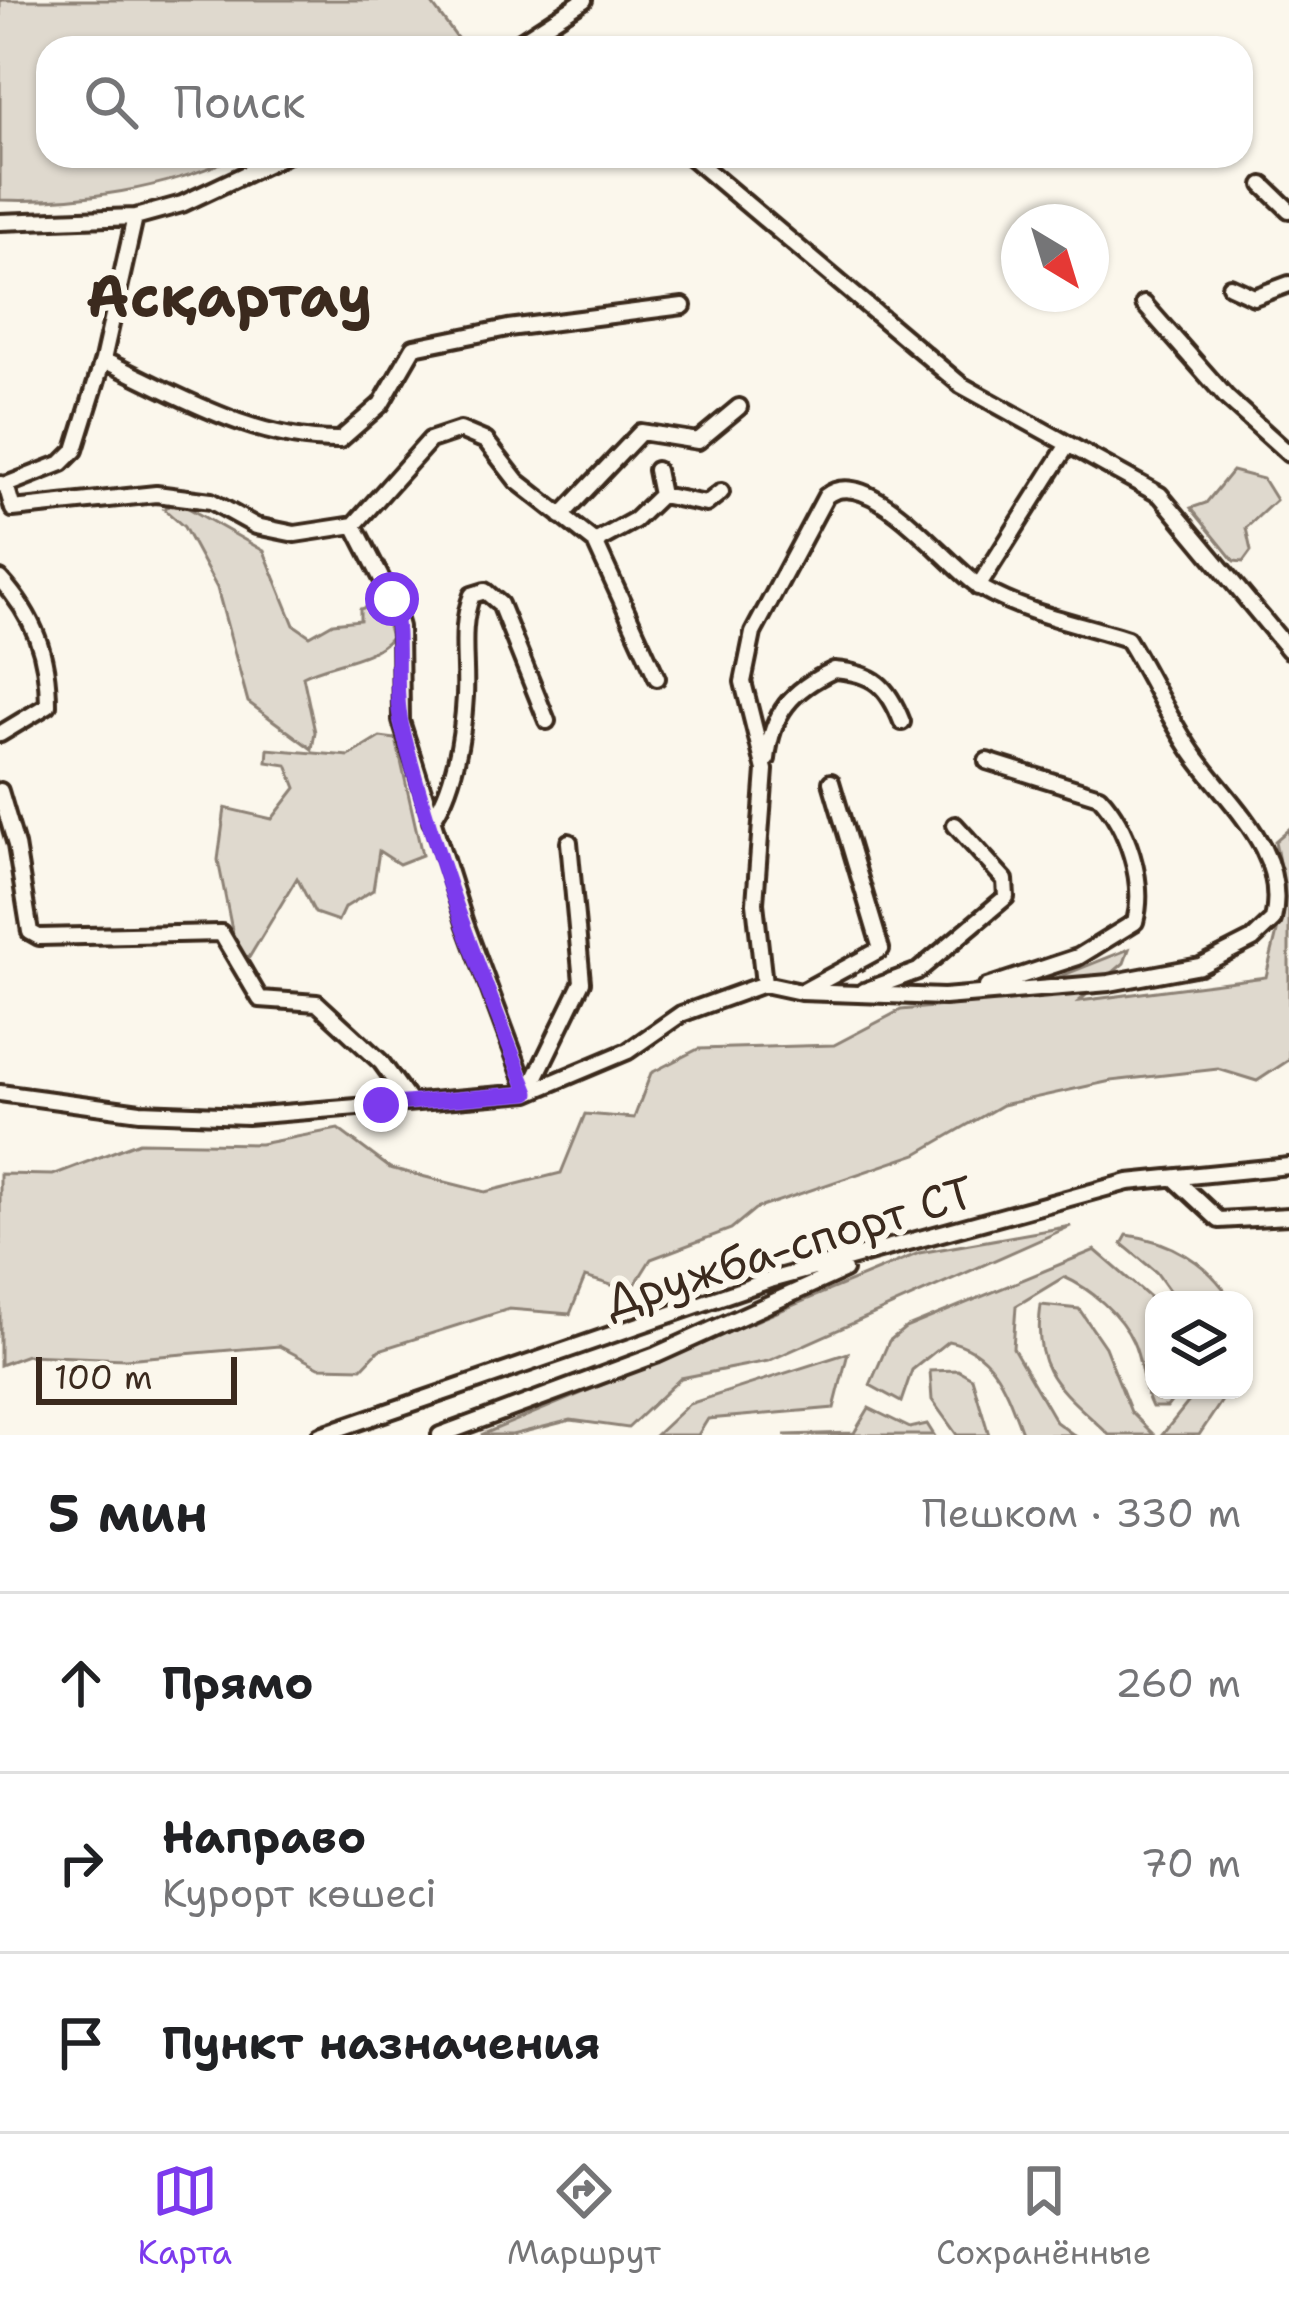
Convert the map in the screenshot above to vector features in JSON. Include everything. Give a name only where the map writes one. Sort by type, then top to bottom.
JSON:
[{"type":"street","points":[[528,36],[584,0]]},
{"type":"street","points":[[0,222],[134,217],[182,204],[258,168]]},
{"type":"street","points":[[705,168],[961,385],[1160,495],[1289,650]]},
{"type":"street","points":[[1263,185],[1289,210]]},
{"type":"street","points":[[134,217],[103,361],[75,450],[62,463],[3,484],[6,514],[156,494],[211,501],[256,526],[295,534],[354,525],[430,440],[460,430],[486,441],[517,481],[595,542],[657,678]]},
{"type":"street","points":[[1230,286],[1254,297],[1289,284]]},
{"type":"street","points":[[1144,304],[1227,398],[1289,454]]},
{"type":"street","points":[[103,361],[250,428],[283,437],[340,440],[381,404],[414,347],[508,328],[682,306]]},
{"type":"street","points":[[561,515],[641,432],[698,441],[740,407]]},
{"type":"street","points":[[978,586],[1067,446]]},
{"type":"street","points":[[656,470],[661,495]]},
{"type":"street","points":[[0,1093],[140,1112],[248,1116],[528,1093],[628,1051],[681,1013],[764,984],[851,996],[965,994],[1109,983],[1200,966],[1265,930],[1273,920],[1277,894],[1267,847],[1191,751],[1127,639],[1019,608],[978,586],[890,509],[844,488],[826,496],[753,633],[743,682],[765,770]]},
{"type":"street","points":[[661,495],[706,504],[721,492]]},
{"type":"street","points":[[595,542],[635,520],[661,495]]},
{"type":"street","points":[[354,525],[392,599],[400,627],[400,721],[528,1093]]},
{"type":"street","points":[[0,579],[37,632],[48,705],[0,734]]},
{"type":"street","points":[[431,821],[448,787],[465,700],[466,612],[472,595],[485,591],[500,604],[547,721]]},
{"type":"street","points":[[764,984],[754,903],[765,770],[775,715],[794,693],[834,670],[877,678],[890,692],[902,722]]},
{"type":"street","points":[[965,994],[1078,957],[1135,922],[1138,909],[1130,850],[1099,796],[987,761]]},
{"type":"street","points":[[801,992],[881,949],[830,782]]},
{"type":"street","points":[[0,791],[16,845],[30,932],[39,937],[221,933],[260,999],[317,1003],[380,1062],[410,1102]]},
{"type":"street","points":[[851,996],[918,971],[1006,897],[1005,880],[955,825]]},
{"type":"street","points":[[528,1093],[582,982],[569,842]]},
{"type":"street","name":"Дружба-спорт СТ","points":[[320,1435],[770,1280],[876,1255],[1127,1182],[1289,1166]]},
{"type":"street","points":[[1175,1179],[1219,1220],[1289,1216]]},
{"type":"street","points":[[440,1435],[656,1354],[876,1255]]},
{"type":"shaded area","points":[[0,0],[429,0],[456,36],[36,36],[36,168],[207,168],[122,192],[0,200]]},
{"type":"shaded area","points":[[1232,471],[1263,479],[1276,500],[1246,528],[1251,551],[1243,562],[1234,561],[1191,508],[1206,503]]},
{"type":"shaded area","points":[[176,501],[264,551],[294,625],[310,636],[333,623],[360,620],[360,609],[381,602],[391,637],[383,645],[303,676],[315,732],[312,749],[248,702],[217,588],[184,527],[164,509]]},
{"type":"shaded area","points":[[380,737],[396,739],[422,855],[399,864],[379,851],[373,890],[344,908],[338,921],[315,913],[297,878],[247,961],[237,955],[218,860],[225,808],[272,819],[296,788],[287,765],[267,762],[268,749],[349,756]]},
{"type":"shaded area","points":[[1289,829],[1289,1060],[1257,1081],[1218,1069],[1111,1081],[1002,1105],[917,1154],[755,1209],[731,1229],[651,1259],[631,1291],[585,1277],[570,1314],[509,1309],[379,1350],[362,1368],[319,1367],[279,1346],[125,1359],[27,1355],[0,1365],[0,1174],[53,1175],[139,1142],[260,1144],[338,1129],[390,1168],[485,1192],[561,1173],[585,1114],[634,1118],[651,1073],[698,1049],[834,1045],[901,1010],[998,1001],[1129,949],[1124,963],[1079,1001],[1266,977],[1282,897],[1275,841]]},
{"type":"shaded area","points":[[1071,1226],[768,1361],[681,1378],[628,1428],[571,1420],[512,1435],[481,1435],[919,1253]]},
{"type":"shaded area","points":[[1127,1235],[1158,1242],[1200,1264],[1225,1291],[1170,1291],[1156,1272],[1122,1244]]},
{"type":"shaded area","points":[[1095,1250],[1145,1293],[1145,1387],[1136,1350],[1121,1322],[1094,1295],[1064,1277],[1016,1306],[1013,1348],[1056,1422],[1074,1435],[1023,1435],[989,1364],[948,1341],[912,1370],[901,1402],[870,1385],[889,1341],[905,1328]]},
{"type":"shaded area","points":[[1041,1305],[1079,1309],[1105,1347],[1131,1412],[1154,1435],[1109,1435],[1065,1393],[1041,1349]]},
{"type":"shaded area","points":[[848,1353],[834,1408],[708,1419],[698,1435],[656,1435],[689,1404]]},
{"type":"shaded area","points":[[958,1370],[972,1378],[989,1435],[957,1435],[932,1400],[930,1371]]},
{"type":"shaded area","points":[[1149,1399],[1173,1399],[1167,1407],[1152,1407]]},
{"type":"shaded area","points":[[1191,1399],[1223,1399],[1199,1435],[1162,1435]]},
{"type":"shaded area","points":[[869,1408],[910,1428],[927,1424],[934,1435],[784,1435],[854,1433]]},
{"type":"district","name":"Асқартау","points":[[229,296]]},
{"type":"route","points":[[381,1105],[528,1093],[465,923],[400,721],[400,627],[392,599]]}]
